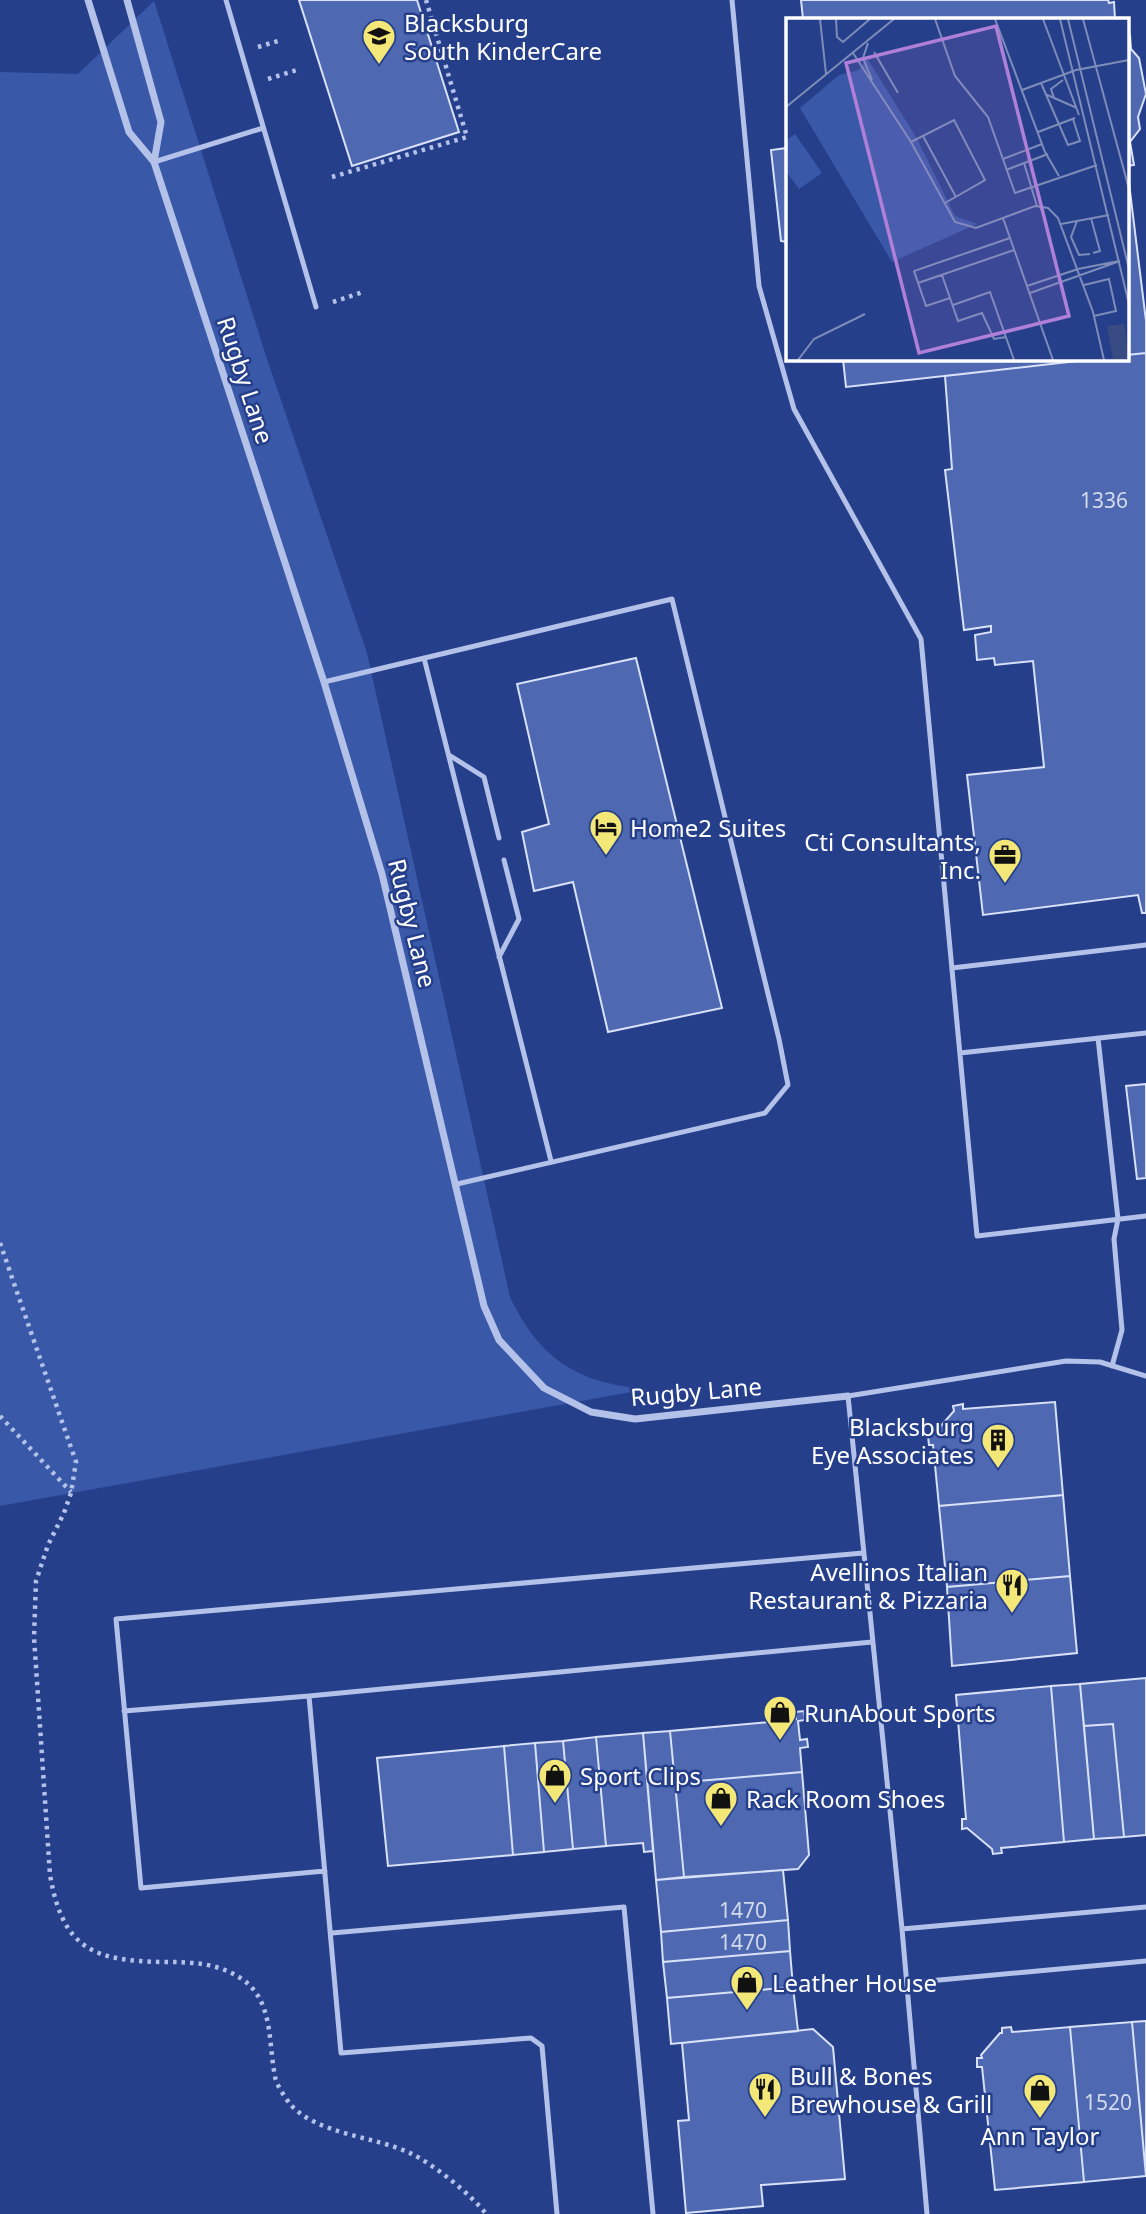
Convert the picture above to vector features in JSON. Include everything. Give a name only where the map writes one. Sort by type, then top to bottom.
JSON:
[{"type":"street","name":"Rugby Lane","points":[[88,0],[130,132],[154,162],[324,682],[382,874],[484,1306],[499,1340],[544,1388],[591,1412],[635,1419],[848,1396]]},
{"type":"street","name":"Rugby Lane","points":[[127,0],[161,122],[154,162]]},
{"type":"lane","points":[[226,0],[316,307]]},
{"type":"lane","points":[[732,0],[759,286],[794,409],[921,639],[977,1236],[1146,1216]]},
{"type":"lane","points":[[154,162],[263,128]]},
{"type":"lane","points":[[324,682],[672,599],[788,1085],[765,1113],[457,1184]]},
{"type":"lane","points":[[424,658],[551,1161]]},
{"type":"lane","points":[[449,755],[484,777],[499,838]]},
{"type":"lane","points":[[499,957],[519,919],[505,860]]},
{"type":"lane","points":[[952,968],[1146,945]]},
{"type":"lane","points":[[960,1054],[1146,1033]]},
{"type":"lane","points":[[1098,1038],[1118,1219],[1114,1239],[1122,1329],[1112,1366]]},
{"type":"lane","points":[[927,2214],[902,1929],[848,1396],[1066,1362],[1100,1362],[1146,1377]]},
{"type":"lane","points":[[325,1871],[141,1888],[116,1619],[863,1553]]},
{"type":"lane","points":[[124,1711],[872,1642]]},
{"type":"lane","points":[[309,1696],[341,2053],[531,2038],[542,2046],[557,2214]]},
{"type":"lane","points":[[332,1933],[624,1907],[653,2214]]},
{"type":"lane","points":[[902,1929],[1146,1907]]},
{"type":"lane","points":[[907,1983],[1146,1961]]},
{"type":"path","points":[[332,177],[467,137],[426,0]]},
{"type":"path","points":[[264,80],[298,70]]},
{"type":"path","points":[[316,307],[363,292]]},
{"type":"path","points":[[0,1243],[76,1462],[71,1493],[0,1416]]},
{"type":"shaded area","points":[[154,1],[266,356],[367,653],[510,1297],[535,1337],[564,1365],[602,1381],[648,1389],[0,1506],[0,72],[78,74]]},
{"type":"building","name":"Blacksburg South KinderCare","points":[[299,0],[417,0],[459,132],[352,166]]},
{"type":"building","points":[[801,0],[1108,0],[1109,3],[1114,2],[1115,18],[803,18]]},
{"type":"building","points":[[1128,34],[1131,49],[1139,58],[1146,94],[1138,117],[1140,129],[1130,142],[1134,165],[1128,166]]},
{"type":"building","points":[[786,148],[786,242],[781,241],[771,150]]},
{"type":"building","points":[[1128,175],[1146,321],[1146,353],[1128,355]]},
{"type":"building","points":[[1146,353],[1146,913],[1142,913],[1138,895],[983,915],[967,775],[1044,767],[1033,661],[995,665],[994,658],[977,660],[975,635],[991,632],[991,626],[964,630],[945,470],[952,469],[945,376],[1086,360],[1128,360],[1128,355]]},
{"type":"building","points":[[843,360],[1086,360],[846,387]]},
{"type":"building","name":"Home2 Suites","points":[[636,658],[722,1008],[608,1032],[573,882],[534,891],[522,832],[549,824],[517,684]]},
{"type":"building","points":[[1146,1084],[1146,1178],[1137,1179],[1126,1086]]},
{"type":"building","name":"Blacksburg Eye Associates","points":[[1055,1402],[1063,1495],[939,1506],[933,1445],[929,1445],[928,1436],[933,1435],[954,1411],[953,1406],[963,1404],[963,1409]]},
{"type":"building","points":[[1063,1495],[1070,1576],[947,1587],[939,1506]]},
{"type":"building","points":[[1070,1576],[1077,1653],[952,1666],[947,1587]]},
{"type":"building","points":[[1146,1678],[1146,1835],[1124,1837],[1113,1724],[1084,1726],[1080,1684]]},
{"type":"building","points":[[1080,1684],[1094,1839],[1064,1842],[1051,1686]]},
{"type":"building","points":[[1051,1686],[1064,1842],[1001,1848],[1002,1853],[993,1854],[992,1849],[967,1828],[962,1829],[962,1819],[966,1819],[956,1695]]},
{"type":"building","points":[[804,1711],[805,1720],[798,1721],[800,1740],[807,1739],[808,1747],[800,1748],[802,1772],[675,1783],[670,1731],[769,1722],[769,1715],[776,1714],[777,1721],[796,1719],[796,1712]]},
{"type":"building","points":[[1113,1724],[1124,1837],[1094,1839],[1084,1726]]},
{"type":"building","points":[[670,1731],[684,1877],[656,1880],[643,1733]]},
{"type":"building","points":[[643,1733],[653,1851],[644,1852],[643,1843],[606,1846],[596,1737]]},
{"type":"building","points":[[596,1737],[606,1846],[573,1849],[563,1741]]},
{"type":"building","points":[[563,1741],[573,1849],[544,1852],[535,1743]]},
{"type":"building","points":[[535,1743],[544,1852],[513,1855],[504,1746]]},
{"type":"building","points":[[504,1746],[513,1855],[388,1866],[377,1758]]},
{"type":"building","points":[[802,1772],[809,1855],[798,1869],[684,1877],[675,1783]]},
{"type":"building","points":[[783,1870],[788,1920],[661,1932],[656,1880]]},
{"type":"building","points":[[788,1920],[790,1951],[663,1962],[661,1932]]},
{"type":"building","points":[[790,1951],[793,1987],[667,1998],[663,1962]]},
{"type":"building","points":[[793,1987],[798,2031],[671,2044],[667,1998]]},
{"type":"building","points":[[1146,2021],[1146,2176],[1132,2022]]},
{"type":"building","points":[[1132,2022],[1146,2176],[1084,2182],[1070,2027]]},
{"type":"building","points":[[1011,2027],[1012,2032],[1070,2027],[1084,2182],[995,2190],[982,2067],[977,2067],[977,2058],[982,2058],[981,2055],[1002,2033],[1002,2028]]},
{"type":"building","points":[[813,2029],[833,2047],[845,2179],[761,2185],[763,2206],[686,2213],[678,2121],[689,2120],[682,2043]]},
{"type":"place","name":"Blacksburg South KinderCare","points":[[379,66]]},
{"type":"place","name":"Home2 Suites","points":[[606,857]]},
{"type":"place","name":"Cti Consultants, Inc.","points":[[1005,885]]},
{"type":"place","name":"Blacksburg Eye Associates","points":[[998,1470]]},
{"type":"place","name":"Avellinos Italian Restaurant & Pizzaria","points":[[1012,1615]]},
{"type":"place","name":"RunAbout Sports","points":[[780,1742]]},
{"type":"place","name":"Sport Clips","points":[[555,1805]]},
{"type":"place","name":"Rack Room Shoes","points":[[721,1828]]},
{"type":"place","name":"Leather House","points":[[747,2012]]},
{"type":"place","name":"Bull & Bones Brewhouse & Grill","points":[[765,2119]]},
{"type":"place","name":"Ann Taylor","points":[[1040,2120]]}]
